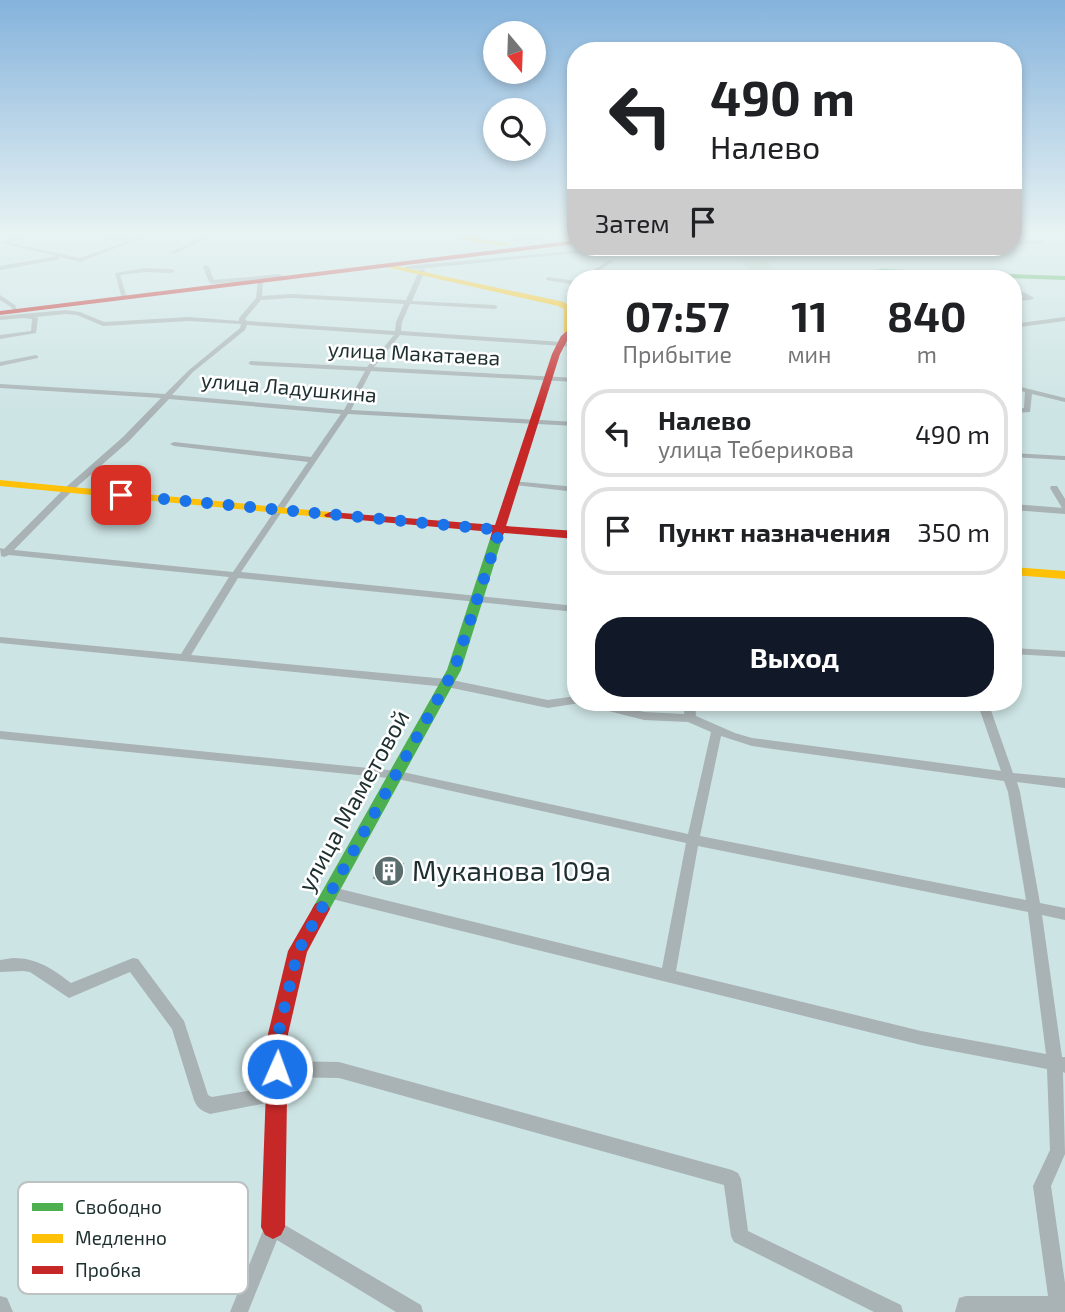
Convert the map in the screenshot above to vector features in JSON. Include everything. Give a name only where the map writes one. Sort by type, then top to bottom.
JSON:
[{"type":"street","points":[[123,293],[124,298]]},
{"type":"street","points":[[0,315],[165,293]]},
{"type":"street","points":[[245,322],[241,319],[259,298],[259,293]]},
{"type":"street","points":[[185,656],[235,575],[346,412],[369,369],[398,334],[399,322],[411,293]]},
{"type":"street","points":[[515,293],[567,307]]},
{"type":"street","points":[[1022,294],[1031,298],[1022,298]]},
{"type":"street","points":[[259,298],[291,296],[495,307]]},
{"type":"street","points":[[0,297],[19,313],[35,318],[34,332],[0,337]]},
{"type":"street","points":[[19,313],[78,313],[94,321],[114,325],[189,319],[398,334],[567,337]]},
{"type":"street","points":[[1022,325],[1065,319]]},
{"type":"street","points":[[2,554],[126,439],[191,371],[243,330],[245,322]]},
{"type":"street","name":"улица Маметовой","points":[[248,1290],[273,1227],[278,1034],[298,951],[447,683],[478,598],[549,378],[567,343]]},
{"type":"street","points":[[0,364],[36,357]]},
{"type":"street","name":"улица Макатаева","points":[[251,363],[567,379]]},
{"type":"street","name":"улица Ладушкина","points":[[0,386],[168,396],[346,412],[567,423]]},
{"type":"street","points":[[1022,389],[1065,400]]},
{"type":"street","points":[[1022,410],[1027,410],[1029,391]]},
{"type":"street","points":[[174,444],[313,460]]},
{"type":"street","points":[[1022,456],[1065,458]]},
{"type":"street","points":[[0,482],[278,511],[567,534]]},
{"type":"street","points":[[515,483],[567,489]]},
{"type":"street","points":[[1022,507],[1065,509],[1054,488]]},
{"type":"street","points":[[2,554],[567,608]]},
{"type":"street","points":[[1022,572],[1065,575]]},
{"type":"street","points":[[0,640],[447,683],[548,704],[567,702]]},
{"type":"street","points":[[1022,652],[1065,653]]},
{"type":"street","points":[[624,711],[643,716],[690,718],[752,742],[1009,778],[1065,783]]},
{"type":"street","points":[[690,711],[690,718]]},
{"type":"street","points":[[964,1312],[965,1304],[1059,1309],[1042,1186],[1058,1151],[1060,1063],[1014,792],[986,711]]},
{"type":"street","points":[[668,975],[692,840],[717,730]]},
{"type":"street","points":[[0,735],[398,775],[692,840],[1065,914]]},
{"type":"street","points":[[332,893],[921,1038],[1060,1063]]},
{"type":"street","points":[[2,967],[20,962],[39,968],[69,991],[133,964],[179,1026],[202,1100],[210,1106],[276,1094]]},
{"type":"street","points":[[277,1069],[339,1070],[732,1179],[740,1236],[894,1312]]},
{"type":"street","points":[[273,1227],[414,1312]]},
{"type":"street","name":"улица Маметовой","points":[[239,1312],[246,1294]]},
{"type":"street","points":[[0,1305],[4,1312]]},
{"type":"building","name":"Муканова 109а","points":[[381,860],[403,864],[396,882],[374,878]]},
{"type":"traffic: fast","points":[[321,909],[454,670],[496,539]]},
{"type":"traffic: slow","points":[[513,293],[567,307]]},
{"type":"traffic: slow","points":[[0,483],[330,515]]},
{"type":"traffic: slow","points":[[1022,572],[1065,575]]},
{"type":"traffic: jam","points":[[0,313],[160,293]]},
{"type":"traffic: jam","points":[[496,539],[556,354],[567,336]]},
{"type":"traffic: jam","points":[[330,515],[567,534]]},
{"type":"traffic: jam","points":[[273,1227],[278,1034],[298,951],[321,909]]},
{"type":"place","name":"Муканова 109а","points":[[389,871]]},
{"type":"route","points":[[121,495],[500,530],[454,670],[298,951],[278,1034],[277,1069]]}]
